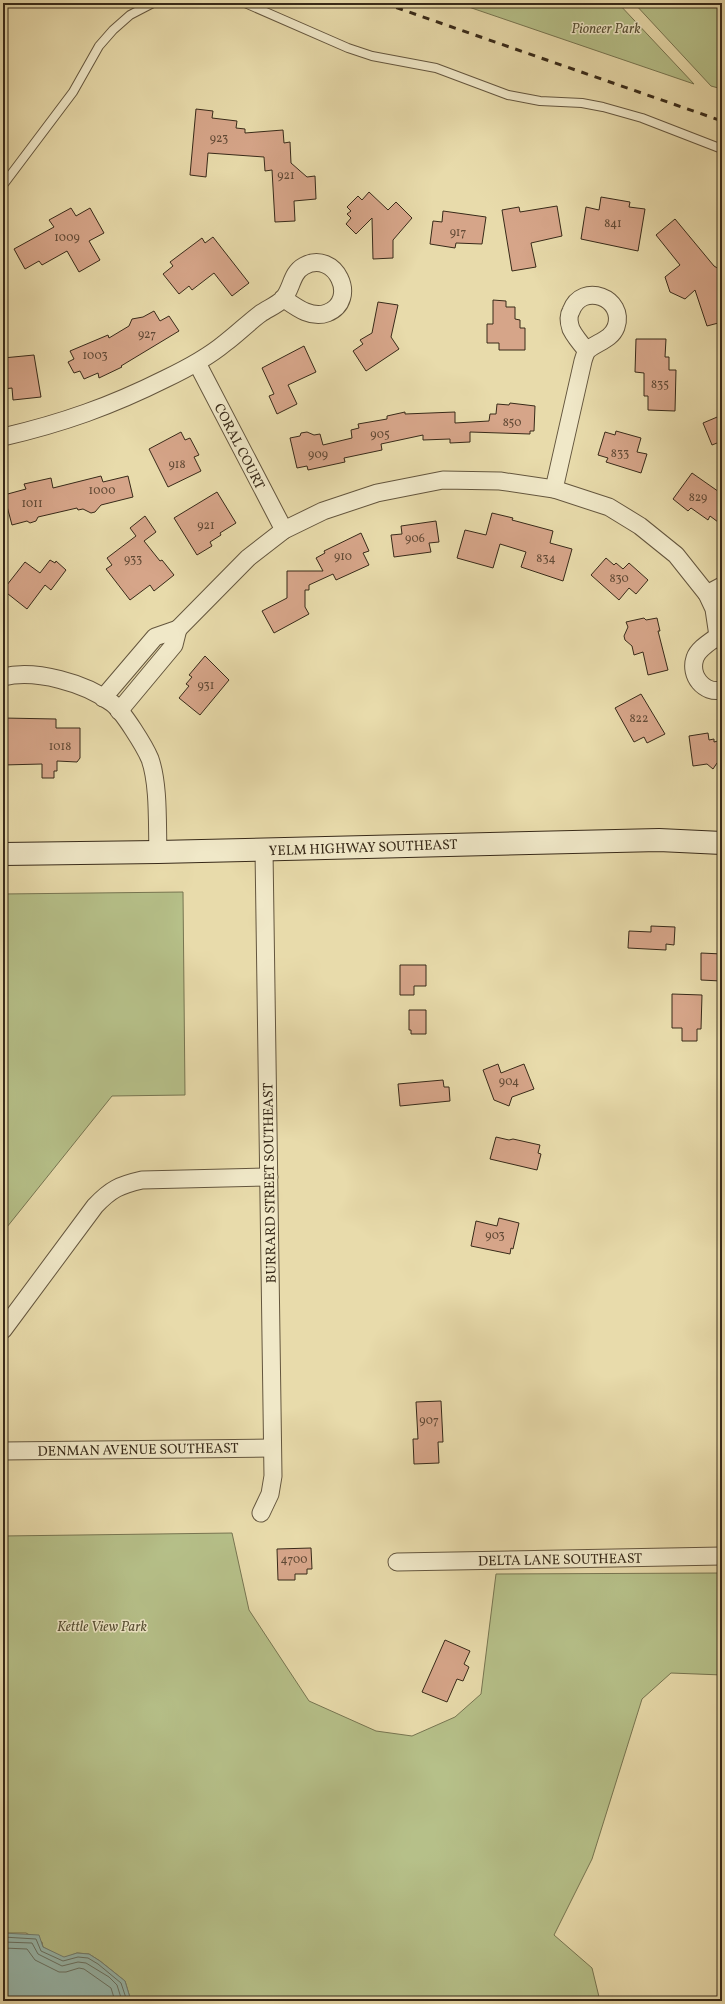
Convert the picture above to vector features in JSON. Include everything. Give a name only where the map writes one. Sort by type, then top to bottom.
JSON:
[{"type":"main road","name":"YELM HIGHWAY SOUTHEAST","points":[[3,854],[264,850],[636,841],[722,843]]},
{"type":"street","points":[[3,437],[43,428],[92,412],[143,390],[197,363],[283,298]]},
{"type":"street","points":[[554,489],[583,361],[587,351]]},
{"type":"street","name":"CORAL COURT","points":[[197,363],[284,530]]},
{"type":"street","points":[[103,698],[155,637],[178,629],[248,558],[284,530],[324,511],[377,493],[443,480],[500,481],[554,489],[609,507],[640,526],[676,555],[715,590],[714,609],[720,638],[699,652],[695,658],[693,668],[696,678],[703,686],[710,690],[722,690]]},
{"type":"street","points":[[120,711],[174,645],[178,629]]},
{"type":"street","points":[[3,677],[42,675],[82,687],[113,704],[120,711],[150,758],[156,796],[158,852]]},
{"type":"street","name":"BURRARD STREET SOUTHEAST","points":[[261,1513],[270,1494],[273,1476],[264,850]]},
{"type":"street","points":[[3,1330],[95,1206],[109,1192],[127,1183],[142,1180],[269,1177]]},
{"type":"street","name":"DENMAN AVENUE SOUTHEAST","points":[[3,1451],[272,1448]]},
{"type":"street","name":"DELTA LANE SOUTHEAST","points":[[397,1562],[722,1556]]},
{"type":"lane","points":[[3,185],[73,92],[99,46],[113,30],[130,15],[153,3]]},
{"type":"lane","points":[[245,3],[348,48],[372,56],[436,68],[508,96],[540,101],[582,102],[603,107],[642,118],[722,149]]},
{"type":"green space","name":"Pioneer Park","points":[[457,3],[618,3],[694,84]]},
{"type":"green space","points":[[634,3],[722,3],[722,89],[711,86]]},
{"type":"green space","points":[[183,892],[185,1095],[112,1096],[3,1232],[3,894]]},
{"type":"green space","name":"Kettle View Park","points":[[232,1533],[249,1610],[309,1701],[376,1731],[412,1736],[455,1717],[481,1694],[496,1574],[722,1573],[722,1675],[671,1673],[642,1699],[592,1859],[554,1935],[592,1968],[600,2001],[131,2001],[125,1981],[89,1954],[77,1953],[64,1958],[43,1947],[42,1942],[26,1933],[3,1933],[3,1536]]},
{"type":"water","points":[[3,1933],[39,1935],[43,1947],[64,1957],[77,1953],[89,1954],[125,1981],[131,2001],[3,2001]]},
{"type":"building","points":[[196,109],[213,111],[212,118],[237,121],[236,128],[245,129],[245,133],[283,130],[284,143],[290,142],[291,163],[307,177],[315,176],[316,199],[294,201],[295,221],[275,222],[272,170],[265,171],[264,157],[208,153],[206,177],[190,175]]},
{"type":"building","points":[[369,192],[388,210],[396,202],[412,218],[393,240],[393,258],[373,259],[372,218],[356,234],[346,224],[351,218],[347,214],[351,211],[347,207],[358,196],[362,200]]},
{"type":"building","points":[[601,197],[630,202],[629,207],[645,209],[638,251],[581,239],[586,207],[599,210]]},
{"type":"building","points":[[557,206],[562,236],[531,243],[536,267],[512,271],[502,210],[519,207],[520,212]]},
{"type":"building","points":[[71,208],[76,216],[90,208],[104,233],[89,241],[100,260],[79,272],[67,251],[42,265],[39,261],[25,269],[14,249],[54,227],[49,220]]},
{"type":"building","points":[[443,211],[486,217],[482,244],[456,243],[455,248],[430,244],[433,221],[442,222]]},
{"type":"building","points":[[675,219],[714,266],[722,271],[722,322],[707,326],[695,290],[685,299],[670,292],[665,277],[680,265],[656,235]]},
{"type":"building","points":[[213,237],[249,283],[232,296],[214,273],[192,290],[189,286],[179,294],[163,274],[173,266],[170,262],[202,238],[205,243]]},
{"type":"building","points":[[493,300],[506,301],[506,307],[515,307],[515,319],[520,320],[520,328],[525,328],[525,350],[499,350],[499,343],[487,343],[487,324],[493,324]]},
{"type":"building","points":[[378,302],[398,305],[391,337],[399,349],[366,371],[353,351],[363,344],[360,340],[372,333]]},
{"type":"building","points":[[154,311],[160,321],[169,316],[179,331],[121,366],[122,367],[99,378],[98,373],[84,379],[80,371],[74,373],[68,362],[74,359],[70,351],[108,335],[109,338],[129,326],[132,319],[143,317]]},
{"type":"building","points":[[636,339],[666,339],[665,357],[669,357],[669,370],[676,370],[675,411],[648,410],[648,396],[644,396],[644,373],[635,372]]},
{"type":"building","points":[[304,346],[316,372],[288,385],[297,404],[277,414],[269,396],[274,394],[262,368]]},
{"type":"building","points":[[34,355],[41,397],[13,400],[12,388],[3,389],[3,358]]},
{"type":"building","points":[[510,403],[535,406],[534,431],[530,431],[530,434],[470,432],[470,442],[450,443],[450,439],[423,440],[423,435],[381,444],[382,450],[344,458],[345,462],[308,470],[307,466],[297,468],[290,438],[300,436],[301,433],[307,432],[314,435],[320,434],[323,445],[352,438],[351,430],[359,428],[358,424],[387,419],[387,416],[405,412],[405,414],[455,412],[455,423],[489,421],[490,414],[496,414],[497,404],[509,405]]},
{"type":"building","points":[[722,415],[722,441],[712,445],[703,423]]},
{"type":"building","points":[[616,431],[641,438],[637,452],[647,454],[641,473],[606,462],[608,458],[598,455],[605,432],[615,435]]},
{"type":"building","points":[[181,432],[185,440],[190,438],[199,455],[194,457],[201,471],[168,487],[149,449]]},
{"type":"building","points":[[692,473],[722,494],[722,525],[710,516],[708,520],[691,508],[688,511],[673,499]]},
{"type":"building","points":[[101,476],[103,482],[128,476],[133,497],[101,505],[95,512],[91,513],[83,509],[78,510],[77,508],[38,517],[36,521],[30,523],[27,521],[12,525],[4,495],[26,489],[24,484],[51,478],[53,488]]},
{"type":"building","points":[[217,492],[236,523],[220,533],[221,535],[210,542],[212,546],[197,555],[174,518]]},
{"type":"building","points":[[492,513],[553,531],[550,543],[572,549],[563,581],[521,567],[526,552],[500,544],[493,568],[457,558],[465,530],[486,535]]},
{"type":"building","points":[[145,516],[156,532],[144,541],[160,561],[162,560],[174,575],[154,591],[150,585],[130,600],[106,569],[112,565],[107,558],[136,536],[130,528]]},
{"type":"building","points":[[436,521],[439,542],[429,543],[431,552],[394,557],[391,535],[402,534],[401,526]]},
{"type":"building","points":[[361,533],[369,551],[363,553],[369,565],[336,580],[333,574],[309,585],[309,590],[305,590],[305,607],[309,614],[274,633],[262,611],[287,598],[287,571],[323,571],[316,558],[325,553],[324,551]]},
{"type":"building","points":[[606,558],[614,565],[616,563],[623,569],[629,563],[648,580],[636,594],[629,588],[619,600],[591,575]]},
{"type":"building","points":[[50,560],[55,563],[56,561],[66,570],[51,590],[45,585],[27,609],[3,590],[25,562],[40,573]]},
{"type":"building","points":[[644,618],[646,620],[657,618],[660,631],[658,631],[668,670],[648,675],[643,652],[634,655],[632,646],[625,640],[624,636],[628,627],[626,622]]},
{"type":"building","points":[[205,656],[229,680],[200,715],[179,698],[189,686],[186,684],[192,677],[189,675]]},
{"type":"building","points":[[641,694],[665,734],[647,743],[644,737],[634,742],[615,708]]},
{"type":"building","points":[[3,718],[56,719],[56,728],[80,728],[80,758],[77,762],[57,761],[57,771],[54,771],[54,778],[42,778],[42,764],[3,765]]},
{"type":"building","points":[[708,733],[709,740],[714,739],[714,742],[722,740],[722,762],[717,763],[713,769],[707,764],[693,766],[689,736]]},
{"type":"building","points":[[651,926],[675,927],[674,945],[666,944],[666,950],[628,948],[629,931],[651,932]]},
{"type":"building","points":[[701,953],[722,954],[721,981],[701,980]]},
{"type":"building","points":[[400,965],[426,965],[426,986],[414,986],[414,995],[400,995]]},
{"type":"building","points":[[672,994],[702,995],[701,1029],[697,1029],[697,1041],[682,1041],[682,1028],[672,1028]]},
{"type":"building","points":[[409,1010],[426,1010],[426,1034],[411,1034],[411,1030],[409,1030]]},
{"type":"building","points":[[498,1064],[501,1073],[524,1064],[534,1089],[512,1097],[509,1106],[494,1100],[483,1070]]},
{"type":"building","points":[[443,1080],[444,1087],[449,1087],[450,1101],[400,1106],[398,1084]]},
{"type":"building","points":[[496,1137],[540,1145],[538,1153],[541,1154],[537,1170],[490,1159]]},
{"type":"building","points":[[499,1218],[519,1223],[513,1249],[511,1248],[510,1254],[471,1246],[476,1221],[497,1226]]},
{"type":"building","points":[[441,1401],[443,1442],[438,1442],[439,1463],[414,1464],[413,1439],[418,1439],[416,1402]]},
{"type":"building","points":[[311,1548],[312,1569],[307,1569],[307,1574],[295,1574],[295,1580],[278,1580],[277,1549]]},
{"type":"building","points":[[445,1640],[470,1651],[464,1664],[469,1667],[463,1681],[457,1679],[447,1702],[422,1692]]},
{"type":"railway","points":[[383,3],[722,121]]}]
